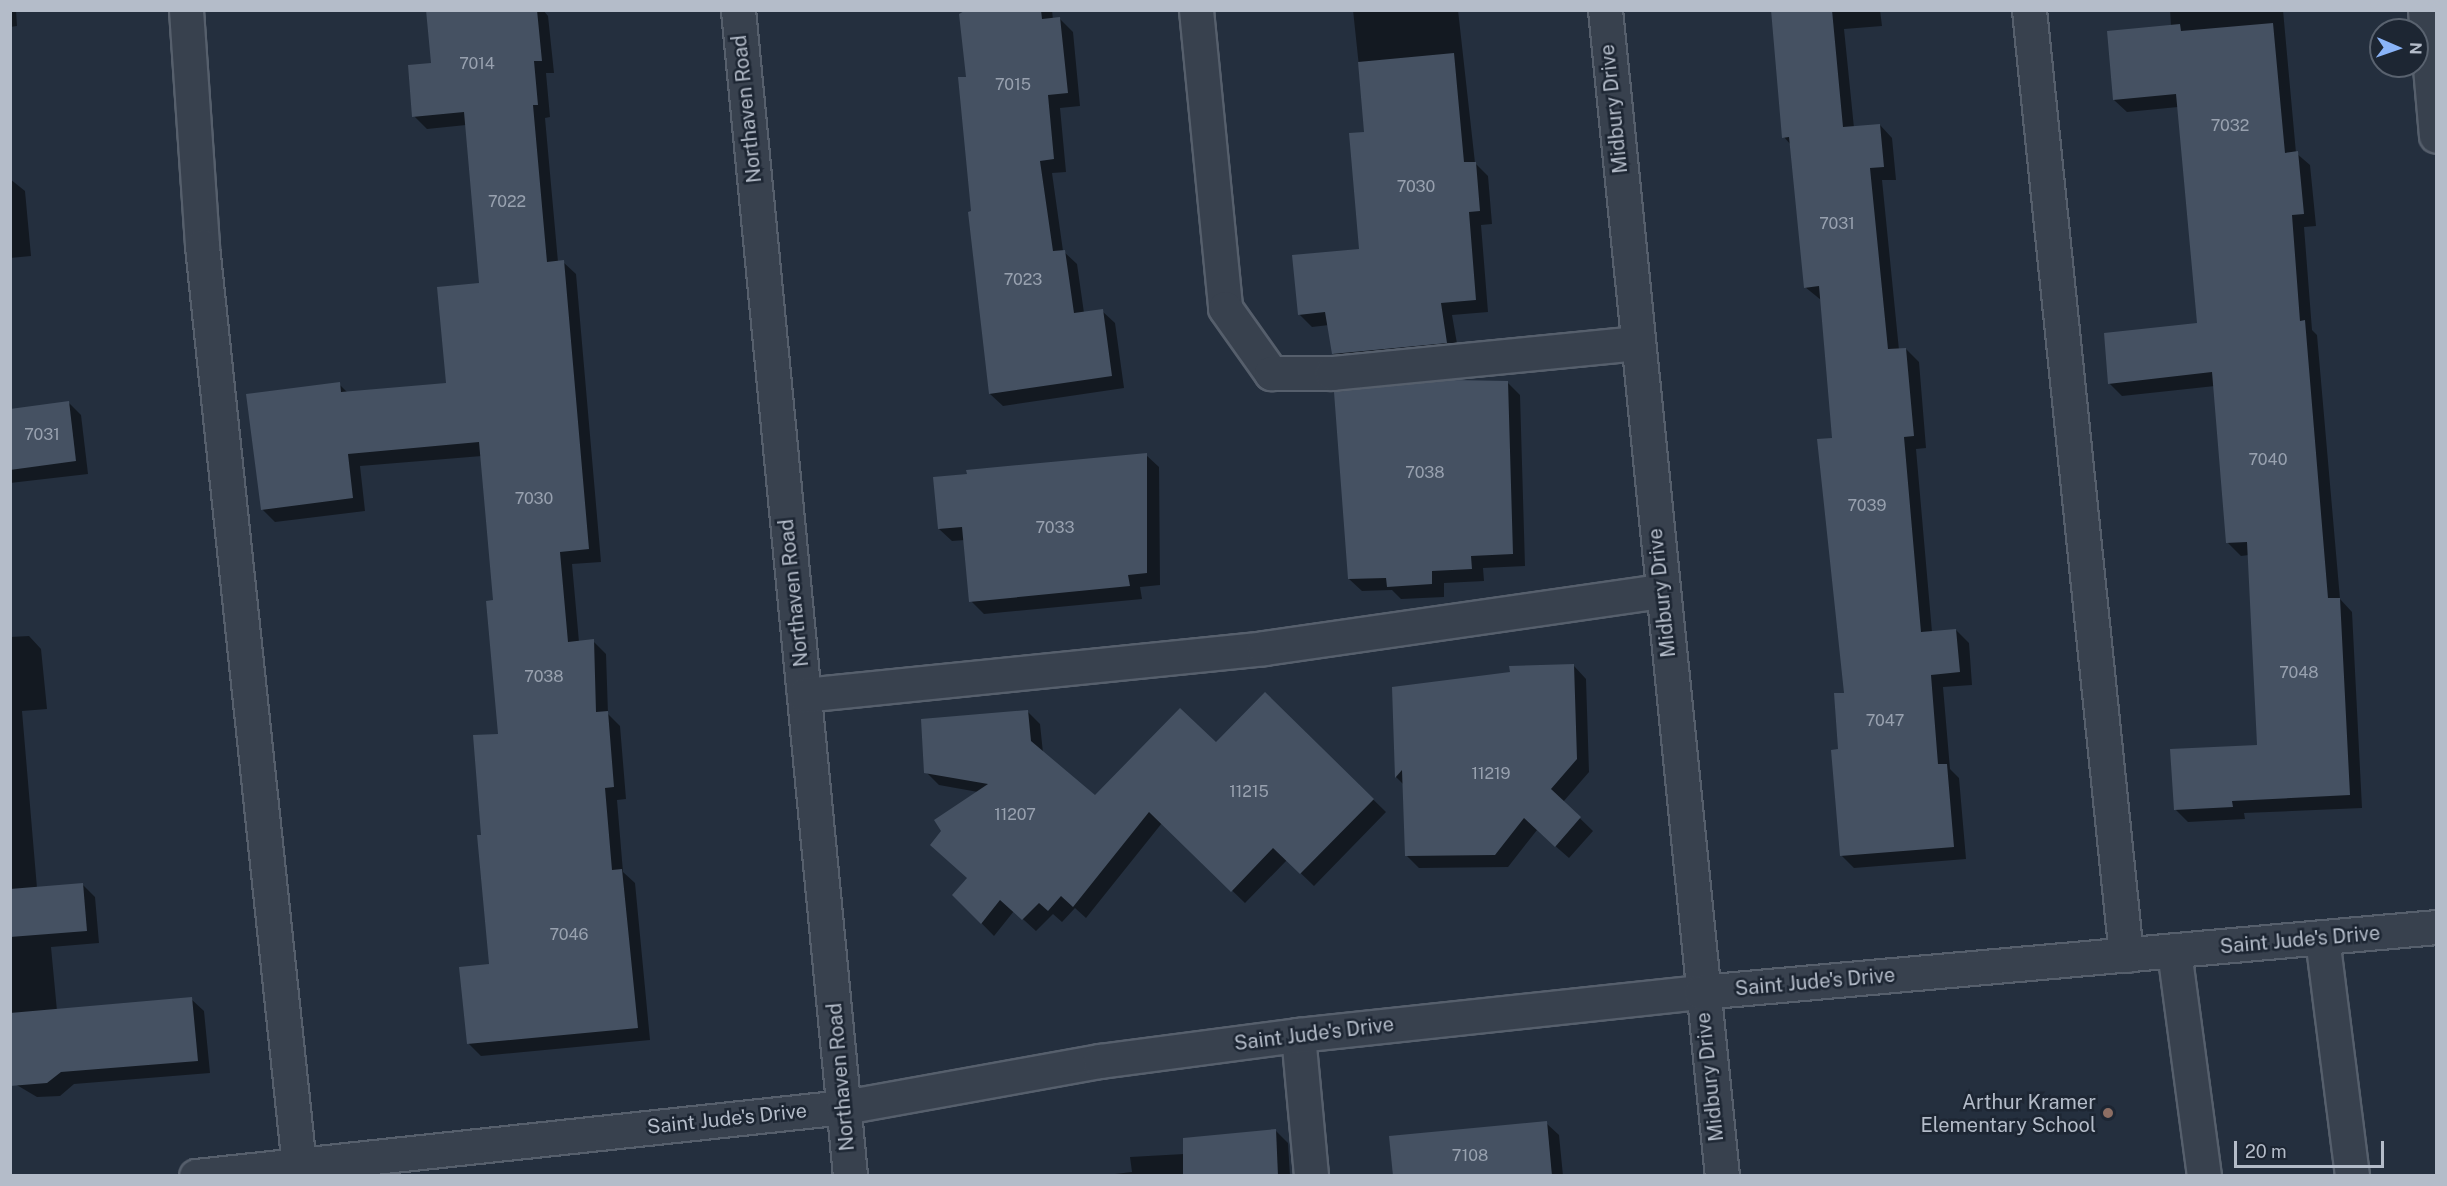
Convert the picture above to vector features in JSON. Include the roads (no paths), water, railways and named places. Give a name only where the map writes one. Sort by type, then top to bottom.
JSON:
[{"type":"street","points":[[186,10],[202,246],[300,1171]]},
{"type":"street","name":"Northaven Road","points":[[738,10],[850,1176]]},
{"type":"street","points":[[1196,10],[1225,308],[1271,373],[1332,373],[1637,343]]},
{"type":"street","name":"Midbury Drive","points":[[1605,10],[1701,992],[1722,1176]]},
{"type":"street","points":[[2029,10],[2126,955]]},
{"type":"street","points":[[2425,10],[2436,136]]},
{"type":"street","points":[[804,695],[1264,648],[1662,591]]},
{"type":"street","name":"Saint Jude's Drive","points":[[196,1176],[300,1171],[844,1107],[1101,1061],[1298,1035],[1701,992],[2436,927]]},
{"type":"street","points":[[2322,938],[2352,1176]]},
{"type":"street","points":[[2174,951],[2204,1176]]},
{"type":"street","points":[[1298,1035],[1311,1176]]},
{"type":"place","name":"Arthur Kramer Elementary School","points":[[2108,1113]]}]
